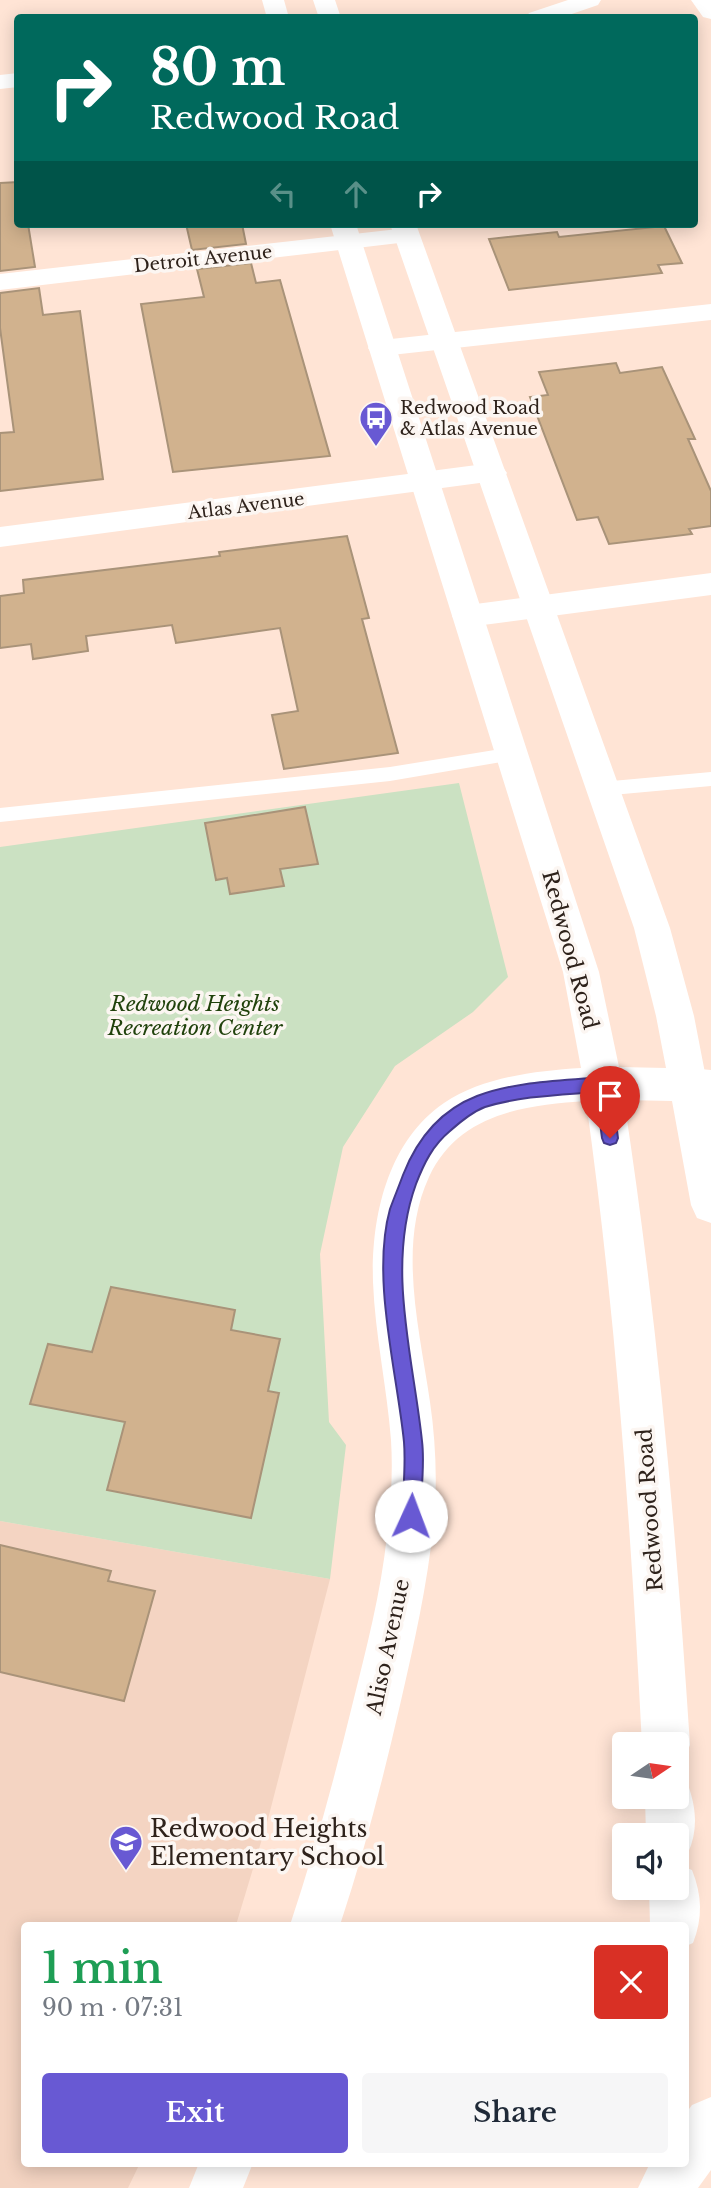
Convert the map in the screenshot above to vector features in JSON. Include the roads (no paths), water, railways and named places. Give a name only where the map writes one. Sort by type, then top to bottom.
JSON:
[{"type":"main road","points":[[549,14],[590,0]]},
{"type":"main road","points":[[702,0],[711,12]]},
{"type":"main road","points":[[405,230],[652,928],[675,1016],[700,1086],[711,1205]]},
{"type":"main road","name":"Detroit Avenue","points":[[0,282],[346,233],[405,230]]},
{"type":"main road","name":"Redwood Road","points":[[346,233],[581,972],[603,1084],[625,1246],[645,1433],[665,1732]]},
{"type":"main road","points":[[382,348],[711,312]]},
{"type":"main road","name":"Atlas Avenue","points":[[0,537],[492,473]]},
{"type":"main road","points":[[468,616],[711,584]]},
{"type":"main road","name":"Aliso Avenue","points":[[316,1922],[333,1872],[367,1745],[401,1599],[411,1516],[414,1445],[394,1300],[393,1248],[398,1211],[418,1157],[435,1133],[458,1114],[481,1101],[522,1091],[603,1084],[700,1086]]},
{"type":"main road","points":[[689,2154],[711,2124]]},
{"type":"main road","points":[[216,2188],[224,2167]]},
{"type":"main road","points":[[665,2188],[680,2167]]},
{"type":"main road","points":[[681,2188],[683,2167]]},
{"type":"lane","points":[[0,815],[390,774],[513,754]]},
{"type":"lane","points":[[601,789],[711,779]]},
{"type":"place","name":"Redwood Road & Atlas Avenue","points":[[376,448]]},
{"type":"place","name":"Redwood Heights Elementary School","points":[[126,1872]]},
{"type":"park label","name":"Redwood Heights Recreation Center","points":[[195,1016]]}]
